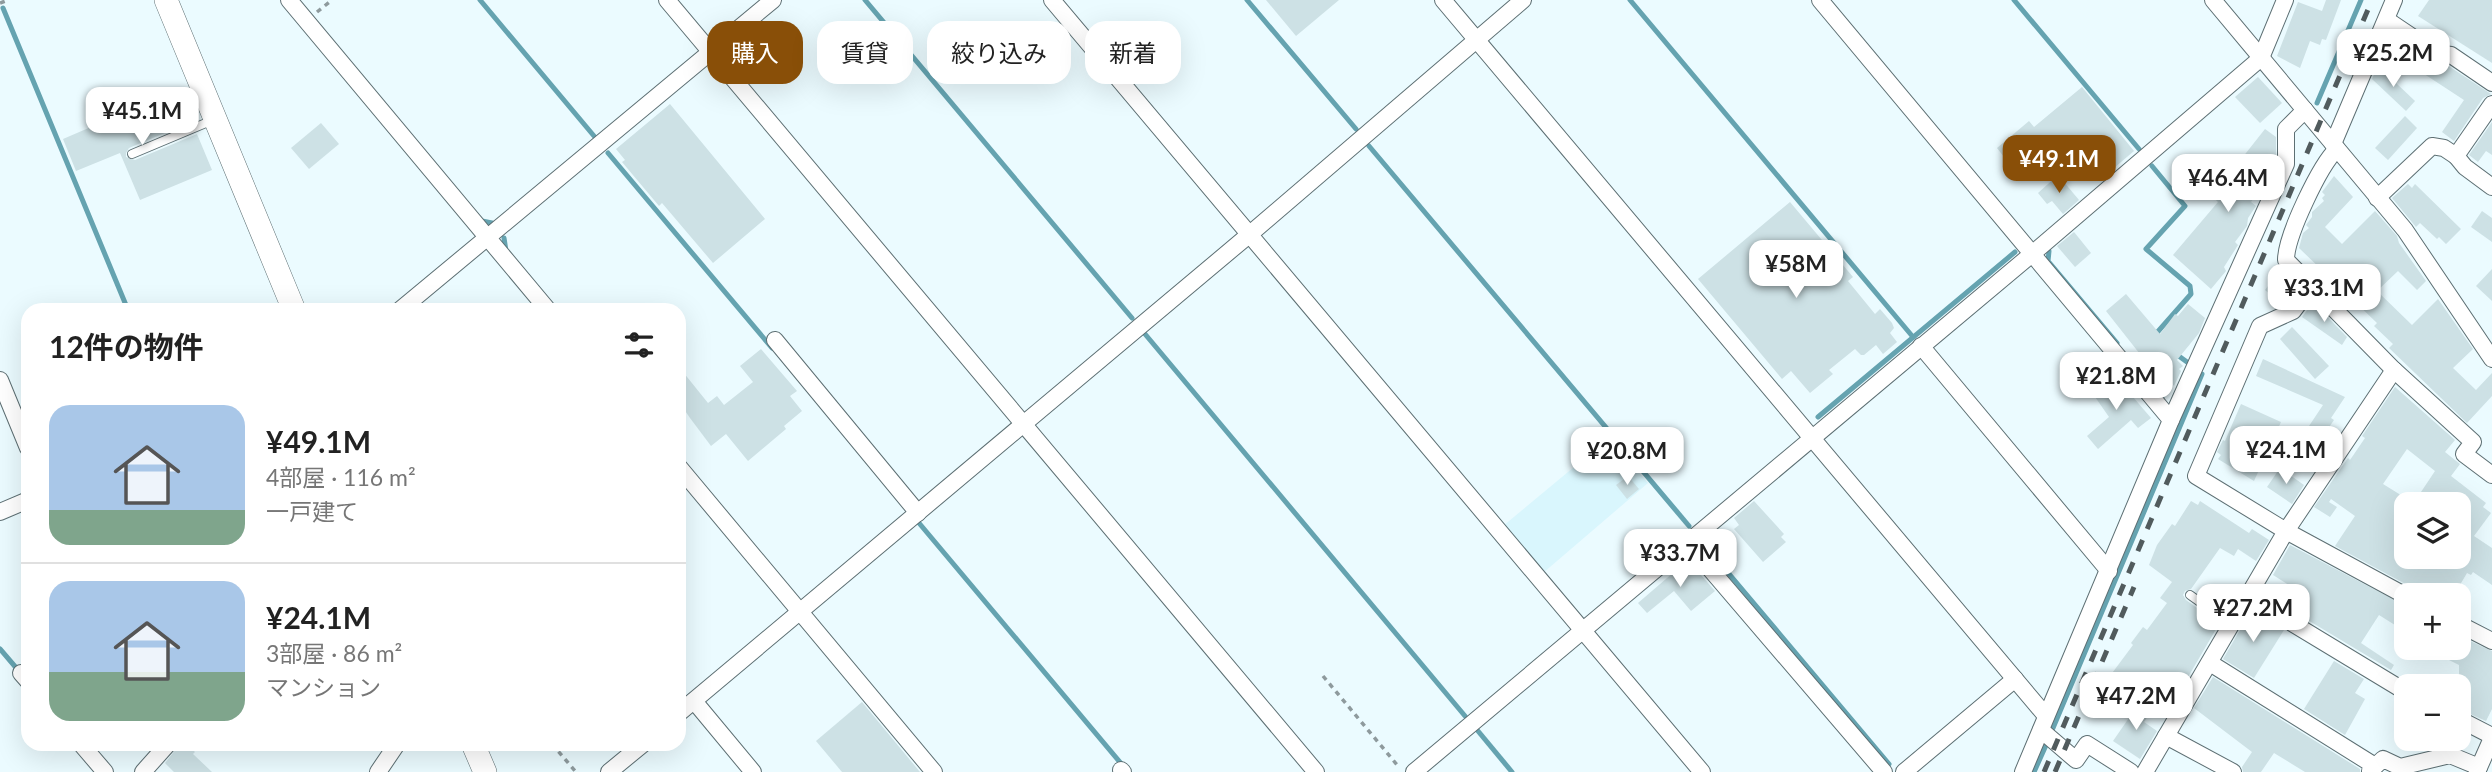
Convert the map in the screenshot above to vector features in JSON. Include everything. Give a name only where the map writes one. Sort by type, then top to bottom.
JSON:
[{"type":"main road","points":[[166,0],[291,303]]},
{"type":"main road","points":[[476,751],[485,772]]},
{"type":"street","points":[[289,0],[542,303]]},
{"type":"street","points":[[667,0],[707,47]]},
{"type":"street","points":[[748,21],[773,0]]},
{"type":"street","points":[[1052,0],[1702,772]]},
{"type":"street","points":[[1443,0],[2014,680],[2074,766],[2087,744],[2131,772]]},
{"type":"street","points":[[686,706],[1250,234],[1523,0]]},
{"type":"street","points":[[1819,0],[2171,419]]},
{"type":"street","points":[[2213,0],[2405,230],[2492,359]]},
{"type":"street","points":[[1414,772],[2032,254],[2261,58],[2285,0]]},
{"type":"street","points":[[2394,0],[2335,147],[2286,247],[2286,260],[2394,370],[2473,442],[2464,454],[2492,474]]},
{"type":"street","points":[[2387,20],[2436,53],[2451,55],[2492,83]]},
{"type":"street","points":[[408,303],[707,55]]},
{"type":"street","points":[[738,84],[1316,772]]},
{"type":"street","points":[[2456,156],[2492,104]]},
{"type":"street","points":[[2023,772],[2171,419],[2286,164],[2286,129],[2305,110]]},
{"type":"street","points":[[2377,198],[2432,146],[2444,148],[2456,156],[2465,167],[2492,187]]},
{"type":"street","points":[[2311,287],[2293,311],[2260,326],[2196,477],[2286,531],[2394,590]]},
{"type":"street","points":[[775,340],[918,513]]},
{"type":"street","points":[[1921,346],[2109,571]]},
{"type":"street","points":[[2145,772],[2286,531],[2394,370]]},
{"type":"street","points":[[0,380],[21,431]]},
{"type":"street","points":[[686,475],[934,772]]},
{"type":"street","points":[[0,512],[21,503]]},
{"type":"street","points":[[1687,542],[1884,772]]},
{"type":"street","points":[[2249,597],[2394,686]]},
{"type":"street","points":[[2471,630],[2492,641]]},
{"type":"street","points":[[2210,663],[2372,769],[2383,759],[2400,767],[2449,755],[2478,769],[2492,737],[2471,726]]},
{"type":"street","points":[[1904,772],[2014,680]]},
{"type":"street","points":[[686,712],[753,772]]},
{"type":"street","points":[[2166,736],[2233,772]]},
{"type":"street","points":[[87,751],[105,772]]},
{"type":"street","points":[[143,772],[162,751]]},
{"type":"street","points":[[378,772],[392,751]]},
{"type":"street","points":[[614,771],[635,751]]},
{"type":"lane","points":[[132,154],[215,119]]},
{"type":"lane","points":[[2190,595],[2231,624]]},
{"type":"path","points":[[0,3],[8,0]]},
{"type":"path","points":[[1323,676],[1404,772]]},
{"type":"path","points":[[558,751],[576,772]]},
{"type":"shaded area","points":[[1609,438],[1648,483],[1543,573],[1503,526]]},
{"type":"building","points":[[1266,0],[1339,0],[1296,36]]},
{"type":"building","points":[[2326,0],[2341,0],[2326,40],[2322,39],[2320,45],[2310,41],[2300,68],[2277,56],[2298,2],[2322,11]]},
{"type":"building","points":[[2429,0],[2492,0],[2492,63],[2418,16]]},
{"type":"building","points":[[2400,42],[2431,62],[2447,65],[2491,94],[2483,98],[2454,141],[2442,132],[2464,100],[2392,53]]},
{"type":"building","points":[[2378,66],[2415,101],[2406,111],[2372,79]]},
{"type":"building","points":[[2258,77],[2282,103],[2260,123],[2235,97]]},
{"type":"building","points":[[2082,87],[2134,151],[2114,168],[2097,147],[2064,174],[2038,144],[2011,166],[1997,148],[2029,121],[2034,127]]},
{"type":"building","points":[[170,93],[184,125],[129,148],[126,157],[135,160],[197,134],[212,170],[140,200],[120,153],[76,171],[63,139]]},
{"type":"building","points":[[670,104],[765,219],[713,263],[662,203],[659,206],[622,162],[625,160],[616,149]]},
{"type":"building","points":[[2405,116],[2417,128],[2388,160],[2375,148]]},
{"type":"building","points":[[2492,122],[2492,155],[2486,151],[2478,162],[2469,155]]},
{"type":"building","points":[[321,123],[339,144],[309,169],[291,148]]},
{"type":"building","points":[[2265,129],[2276,137],[2276,158],[2265,172],[2270,175],[2251,202],[2256,206],[2248,218],[2247,226],[2235,242],[2238,245],[2224,267],[2226,271],[2211,289],[2173,255],[2218,202],[2212,196]]},
{"type":"building","points":[[2058,175],[2079,200],[2063,214],[2052,201],[2047,204],[2038,193]]},
{"type":"building","points":[[2334,176],[2353,197],[2325,227],[2342,244],[2375,211],[2397,236],[2399,243],[2426,281],[2417,290],[2398,271],[2377,291],[2412,325],[2438,299],[2473,349],[2453,368],[2476,390],[2492,373],[2492,396],[2467,423],[2389,348],[2393,344],[2374,326],[2377,323],[2299,248],[2303,233],[2309,228],[2306,225],[2312,212],[2324,201],[2322,198],[2325,195],[2322,192]]},
{"type":"building","points":[[2408,184],[2412,188],[2415,184],[2461,229],[2446,244],[2420,223],[2416,227],[2392,198]]},
{"type":"building","points":[[1790,202],[1853,277],[1848,281],[1875,314],[1880,309],[1892,323],[1894,328],[1890,333],[1897,342],[1883,354],[1876,345],[1864,355],[1855,349],[1829,370],[1833,374],[1810,393],[1791,371],[1782,379],[1698,279]]},
{"type":"building","points":[[2482,211],[2492,218],[2492,242],[2471,227]]},
{"type":"building","points":[[2074,232],[2091,253],[2075,267],[2057,246]]},
{"type":"building","points":[[2492,269],[2492,301],[2476,286]]},
{"type":"building","points":[[2280,270],[2292,281],[2278,301],[2265,290]]},
{"type":"building","points":[[2126,294],[2160,334],[2175,314],[2178,316],[2188,304],[2205,318],[2199,333],[2177,360],[2183,366],[2179,369],[2181,371],[2174,386],[2158,373],[2154,377],[2145,366],[2147,363],[2106,311]]},
{"type":"building","points":[[2313,302],[2347,337],[2342,345],[2302,317]]},
{"type":"building","points":[[2292,327],[2329,366],[2315,379],[2280,339]]},
{"type":"building","points":[[761,349],[797,391],[790,396],[802,411],[784,426],[786,429],[748,461],[726,434],[711,446],[686,412],[686,376],[708,403],[717,396],[724,405],[753,382],[740,366]]},
{"type":"building","points":[[2263,359],[2345,397],[2323,436],[2309,426],[2323,405],[2256,376]]},
{"type":"building","points":[[2115,376],[2151,418],[2138,428],[2131,420],[2098,449],[2087,436],[2109,417],[2093,394]]},
{"type":"building","points":[[2395,387],[2455,440],[2445,452],[2460,464],[2451,476],[2486,503],[2483,507],[2491,513],[2474,536],[2492,548],[2492,585],[2473,572],[2471,575],[2467,573],[2461,583],[2404,583],[2335,546],[2355,516],[2331,499],[2329,502],[2337,507],[2330,517],[2314,507],[2365,438],[2362,436]]},
{"type":"building","points":[[2241,404],[2281,422],[2254,481],[2218,459],[2221,455],[2217,452],[2223,440],[2225,441]]},
{"type":"building","points":[[2280,468],[2304,485],[2292,504],[2267,487]]},
{"type":"building","points":[[1628,476],[1639,489],[1627,499],[1616,485]]},
{"type":"building","points":[[1754,501],[1784,534],[1781,537],[1786,542],[1763,562],[1734,529],[1739,525],[1734,518]]},
{"type":"building","points":[[2191,501],[2198,505],[2200,501],[2249,533],[2252,529],[2269,540],[2256,561],[2238,549],[2234,556],[2220,548],[2191,589],[2183,595],[2219,624],[2177,696],[2151,677],[2132,704],[2104,684],[2143,627],[2147,630],[2167,603],[2160,598],[2172,582],[2149,565],[2157,545],[2172,524],[2175,526]]},
{"type":"building","points":[[2290,545],[2394,600],[2394,624],[2379,615],[2361,643],[2394,665],[2391,670],[2286,607],[2297,590],[2273,575]]},
{"type":"building","points":[[1688,560],[1715,591],[1691,611],[1674,591],[1647,613],[1638,603]]},
{"type":"building","points":[[2251,611],[2284,630],[2254,678],[2223,659]]},
{"type":"building","points":[[2471,641],[2492,651],[2492,709],[2486,721],[2471,714],[2471,674],[2459,674],[2459,665],[2449,660],[2471,660]]},
{"type":"building","points":[[2334,661],[2364,679],[2355,693],[2365,699],[2345,735],[2304,709]]},
{"type":"building","points":[[2213,677],[2360,769],[2360,772],[2305,772],[2274,753],[2261,772],[2243,772],[2242,767],[2252,752],[2194,708]]},
{"type":"building","points":[[862,702],[920,772],[842,772],[816,741]]},
{"type":"building","points":[[2140,702],[2152,710],[2144,722],[2157,731],[2140,759],[2113,741]]},
{"type":"building","points":[[174,751],[194,751],[193,754],[212,772],[174,772],[165,763]]},
{"type":"waterway","points":[[480,0],[594,136]]},
{"type":"waterway","points":[[865,0],[1132,318]]},
{"type":"waterway","points":[[1247,0],[1356,129]]},
{"type":"waterway","points":[[1630,0],[1913,337]]},
{"type":"waterway","points":[[2014,0],[2139,149]]},
{"type":"waterway","points":[[2317,103],[2361,0]]},
{"type":"waterway","points":[[3,8],[125,303]]},
{"type":"waterway","points":[[1369,146],[1689,526]]},
{"type":"waterway","points":[[608,153],[772,348]]},
{"type":"waterway","points":[[2152,166],[2185,206],[2146,249],[2190,286],[2191,294],[2154,336]]},
{"type":"waterway","points":[[479,218],[492,223]]},
{"type":"waterway","points":[[504,238],[506,251]]},
{"type":"waterway","points":[[2049,251],[2048,261],[2117,343]]},
{"type":"waterway","points":[[1818,417],[2015,252]]},
{"type":"waterway","points":[[1145,334],[1465,716]]},
{"type":"waterway","points":[[2176,354],[2187,362]]},
{"type":"waterway","points":[[2053,728],[2202,374]]},
{"type":"waterway","points":[[2146,377],[2162,397]]},
{"type":"waterway","points":[[919,523],[1124,767]]},
{"type":"waterway","points":[[1703,543],[1889,764]]},
{"type":"waterway","points":[[0,649],[18,670]]},
{"type":"waterway","points":[[1478,731],[1512,772]]},
{"type":"waterway","points":[[2034,772],[2047,743]]},
{"type":"railway","points":[[2044,772],[2372,0]]},
{"type":"railway","points":[[2055,772],[2134,587]]}]
